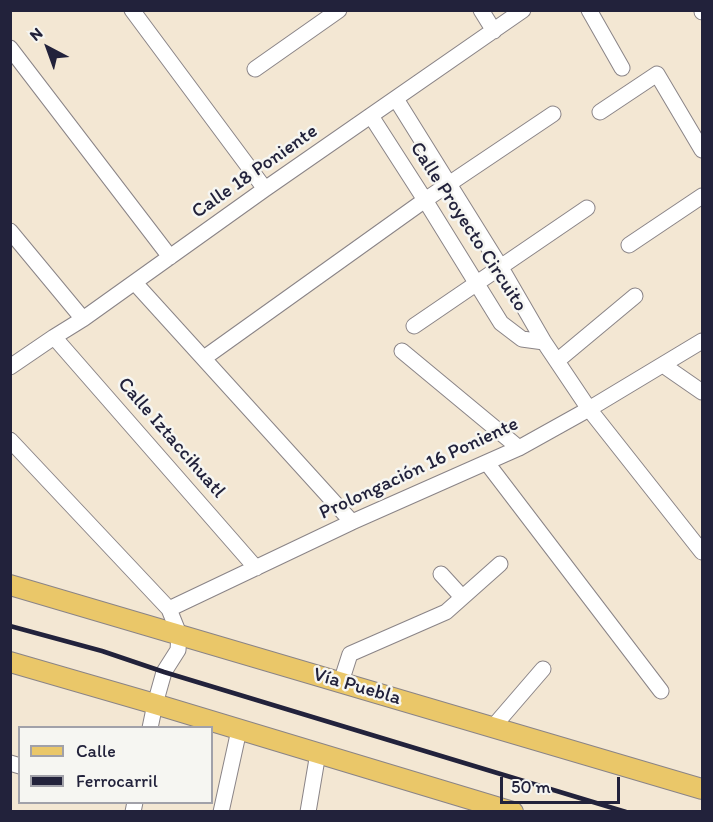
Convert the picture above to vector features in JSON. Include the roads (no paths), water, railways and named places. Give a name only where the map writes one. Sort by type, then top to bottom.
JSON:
[{"type":"main road","name":"Vía Puebla","points":[[10,585],[702,789]]},
{"type":"main road","points":[[10,662],[508,811]]},
{"type":"street","points":[[132,10],[265,189]]},
{"type":"street","points":[[255,69],[339,10]]},
{"type":"street","points":[[481,10],[494,31]]},
{"type":"street","name":"Calle 18 Poniente","points":[[10,367],[135,283],[265,189],[524,10]]},
{"type":"street","points":[[589,10],[622,68]]},
{"type":"street","points":[[10,48],[170,257]]},
{"type":"street","points":[[600,112],[657,74],[702,150]]},
{"type":"street","name":"Calle Proyecto Circuito","points":[[396,99],[500,266],[544,342],[588,409],[702,552]]},
{"type":"street","points":[[204,358],[425,200],[552,114]]},
{"type":"street","name":"Calle Proyecto Circuito","points":[[371,116],[501,323],[522,339],[544,342]]},
{"type":"street","points":[[629,245],[702,196]]},
{"type":"street","points":[[414,326],[587,208]]},
{"type":"street","points":[[10,231],[83,319]]},
{"type":"street","points":[[135,283],[352,522]]},
{"type":"street","points":[[557,361],[635,296]]},
{"type":"street","name":"Calle Iztaccihuatl","points":[[54,337],[256,568]]},
{"type":"street","name":"Prolongación 16 Poniente","points":[[169,609],[352,522],[519,448],[702,341]]},
{"type":"street","points":[[402,351],[519,448]]},
{"type":"street","points":[[663,365],[702,392]]},
{"type":"street","points":[[10,440],[169,609],[179,634],[178,650],[164,672],[154,704],[150,726]]},
{"type":"street","points":[[487,463],[661,691]]},
{"type":"street","points":[[341,682],[350,654],[446,612],[500,564]]},
{"type":"street","points":[[441,574],[462,597]]},
{"type":"street","points":[[493,727],[543,669]]},
{"type":"street","points":[[221,812],[239,730]]},
{"type":"street","points":[[308,812],[318,753]]},
{"type":"railway","points":[[10,626],[102,651],[164,672],[626,812]]}]
